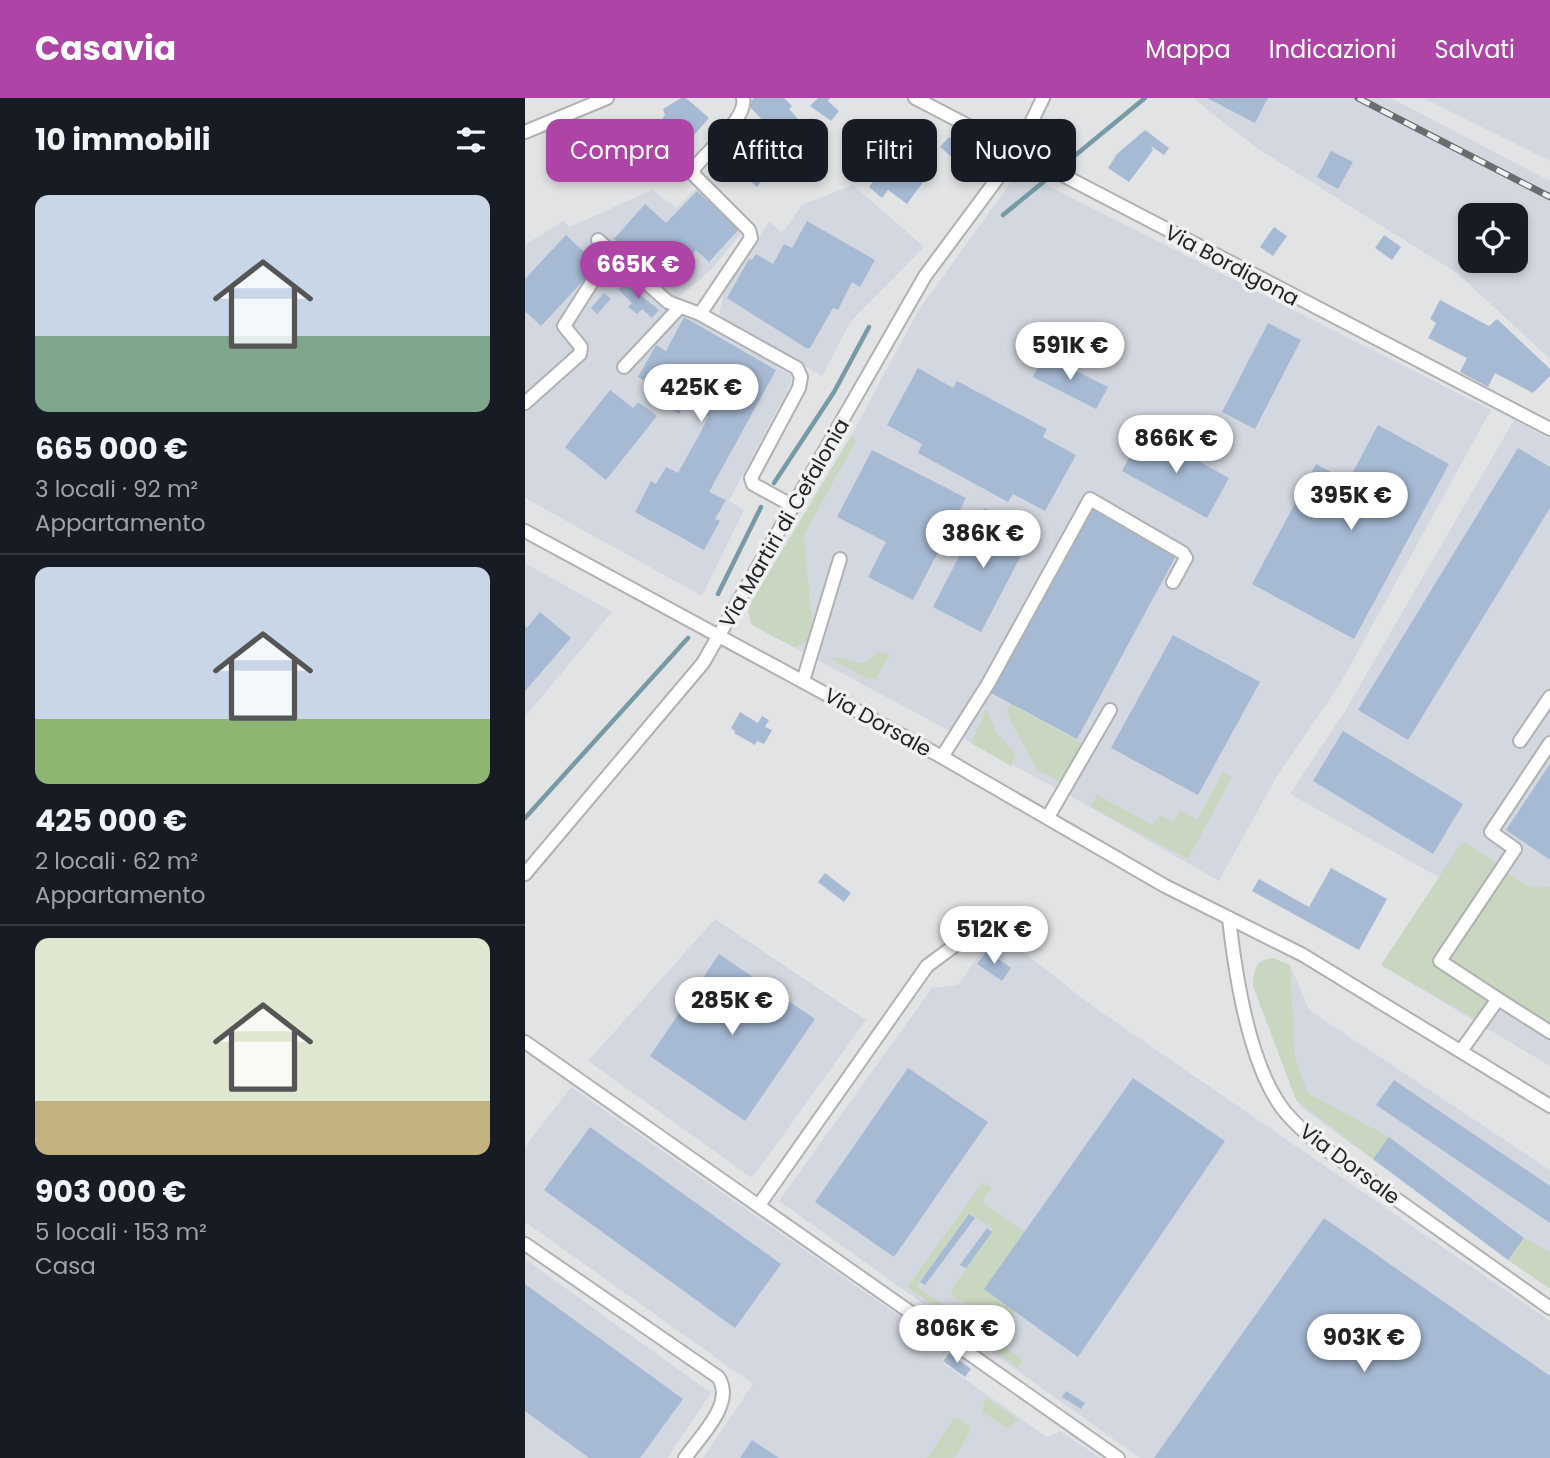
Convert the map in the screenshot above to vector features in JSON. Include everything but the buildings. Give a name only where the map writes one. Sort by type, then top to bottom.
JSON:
[{"type":"street","points":[[525,132],[607,98]]},
{"type":"street","points":[[700,314],[751,238],[749,230],[693,174],[695,167],[725,131],[740,119],[745,106],[743,98]]},
{"type":"street","name":"Via Bordigona","points":[[915,98],[955,119]]},
{"type":"street","name":"Via Martiri di Cefalonia","points":[[1033,119],[1043,98]]},
{"type":"street","name":"Via Martiri di Cefalonia","points":[[525,874],[662,715],[703,663],[925,276],[995,182]]},
{"type":"street","name":"Via Bordigona","points":[[1075,182],[1550,429]]},
{"type":"street","points":[[598,240],[668,302],[700,314],[797,368],[801,377],[799,388],[751,478],[753,484],[793,506]]},
{"type":"street","points":[[525,403],[580,354],[581,346],[564,326],[591,282]]},
{"type":"street","points":[[624,367],[678,307]]},
{"type":"street","points":[[942,757],[988,684],[1090,499],[1183,553],[1186,558],[1173,582]]},
{"type":"street","name":"Via Dorsale","points":[[525,531],[942,757],[1165,886],[1303,955],[1550,1106]]},
{"type":"street","points":[[803,681],[840,559]]},
{"type":"street","points":[[1520,741],[1550,697]]},
{"type":"street","points":[[1048,817],[1110,710]]},
{"type":"street","points":[[1550,743],[1491,832],[1515,849],[1440,961],[1550,1032]]},
{"type":"street","name":"Via Dorsale","points":[[1229,918],[1235,977],[1256,1049],[1271,1089],[1288,1116],[1317,1143],[1550,1308]]},
{"type":"street","points":[[759,1205],[927,966],[969,935]]},
{"type":"street","points":[[1461,1051],[1498,999]]},
{"type":"street","points":[[525,1042],[1118,1458]]},
{"type":"street","points":[[525,1244],[718,1377],[724,1390],[723,1404],[685,1458]]},
{"type":"shaded area","points":[[1193,98],[1391,98],[1550,181],[1550,359],[1457,273],[1255,147]]},
{"type":"shaded area","points":[[1423,98],[1550,98],[1550,161]]},
{"type":"shaded area","points":[[1011,182],[1041,182],[1491,410],[1340,684],[1277,776],[1219,881],[1067,794],[752,625],[748,612],[752,601],[851,436],[918,311]]},
{"type":"shaded area","points":[[853,185],[924,247],[851,321],[822,376],[719,316],[724,290],[769,222],[782,233],[802,205]]},
{"type":"shaded area","points":[[697,188],[743,231],[711,270],[665,309],[684,311],[791,375],[791,383],[729,501],[744,510],[702,596],[525,498],[525,409],[579,360],[525,399],[525,245],[563,221],[570,227],[652,190],[677,208]]},
{"type":"shaded area","points":[[1514,420],[1550,439],[1550,1066],[1381,965],[1440,878],[1290,794],[1345,711]]},
{"type":"shaded area","points":[[525,563],[612,612],[525,717]]},
{"type":"shaded area","points":[[715,919],[866,1020],[752,1178],[588,1061]]},
{"type":"shaded area","points":[[996,931],[1094,1007],[1550,1321],[1550,1458],[1140,1458],[779,1201],[932,988],[958,985]]},
{"type":"shaded area","points":[[1273,958],[1290,965],[1309,1010],[1550,1170],[1550,1289],[1301,1107],[1253,986],[1256,965],[1262,960]]},
{"type":"shaded area","points":[[571,1087],[948,1350],[941,1361],[1047,1437],[1060,1431],[1100,1458],[703,1458],[753,1384],[525,1222],[525,1147]]},
{"type":"shaded area","points":[[525,1259],[711,1393],[667,1458],[525,1458]]},
{"type":"green space","points":[[851,436],[856,441],[804,535],[813,636],[808,642],[794,647],[752,625],[748,612],[752,601]]},
{"type":"green space","points":[[878,652],[890,655],[876,679],[868,679],[829,658],[837,657],[859,663],[865,662]]},
{"type":"green space","points":[[1011,704],[1083,744],[1061,782],[1037,770],[1006,712]]},
{"type":"green space","points":[[986,709],[997,733],[1016,755],[1011,766],[971,743]]},
{"type":"green space","points":[[1223,772],[1232,777],[1188,859],[1091,807],[1097,795],[1153,825],[1161,815],[1174,822],[1180,811],[1197,820]]},
{"type":"green space","points":[[1463,841],[1497,863],[1432,961],[1438,969],[1488,1002],[1477,1020],[1381,965]]},
{"type":"green space","points":[[1506,871],[1532,886],[1550,886],[1550,1024],[1449,959]]},
{"type":"green space","points":[[1273,958],[1290,965],[1295,1058],[1308,1093],[1389,1137],[1373,1159],[1296,1100],[1253,986],[1259,964]]},
{"type":"green space","points":[[983,1182],[992,1188],[982,1202],[1026,1233],[984,1289],[1016,1311],[996,1341],[1023,1360],[1018,1368],[980,1340],[992,1321],[953,1296],[951,1290],[993,1229],[969,1214],[917,1286],[968,1323],[969,1330],[907,1287]]},
{"type":"green space","points":[[1524,1238],[1550,1252],[1550,1289],[1508,1260]]},
{"type":"green space","points":[[985,1397],[1019,1420],[1007,1428],[982,1412]]},
{"type":"green space","points":[[959,1418],[970,1426],[969,1434],[954,1458],[927,1458],[953,1419]]},
{"type":"waterway","points":[[1076,155],[1145,98]]},
{"type":"waterway","points":[[1003,215],[1043,182]]},
{"type":"waterway","points":[[774,483],[834,392],[869,327]]},
{"type":"waterway","points":[[718,594],[761,507]]},
{"type":"waterway","points":[[525,818],[688,638]]},
{"type":"railway","points":[[1358,98],[1550,197]]}]
